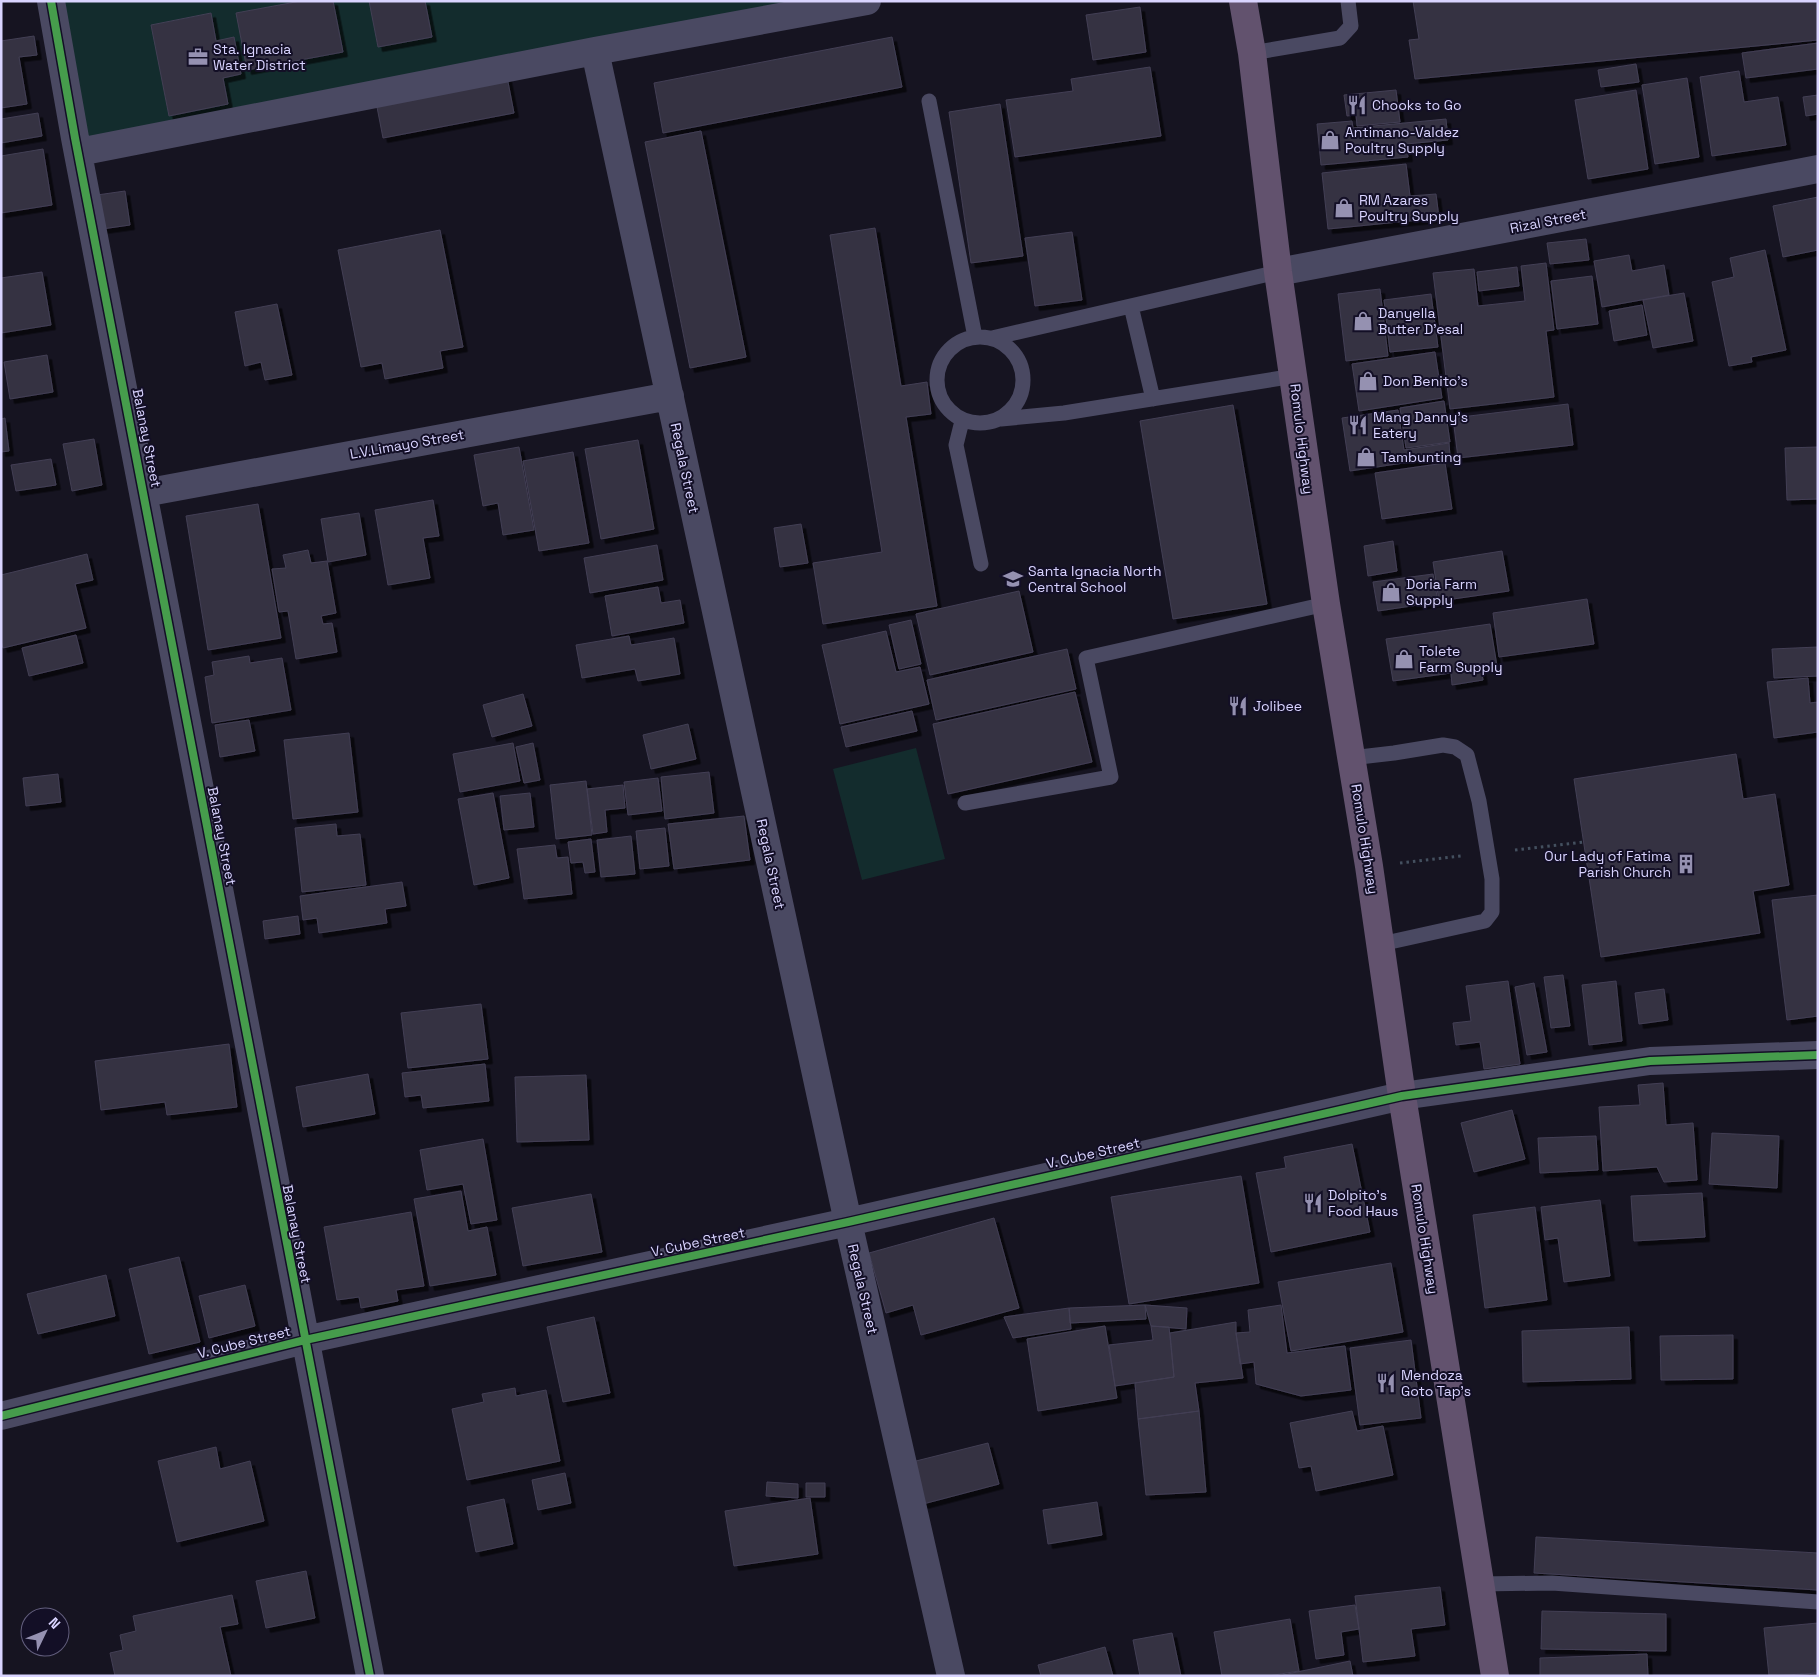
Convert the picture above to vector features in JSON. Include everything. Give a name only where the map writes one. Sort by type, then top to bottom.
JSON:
[{"type":"highway","name":"Romulo Highway","points":[[1243,1],[1252,52],[1278,272],[1294,376],[1308,489],[1370,866],[1402,1096],[1495,1676]]},
{"type":"street","name":"Balanay Street","points":[[51,1],[75,138],[304,1340],[370,1676]]},
{"type":"street","points":[[79,152],[595,51],[867,1]]},
{"type":"street","name":"Regala Street","points":[[595,51],[848,1222],[951,1676]]},
{"type":"street","name":"Rizal Street","points":[[1278,272],[1818,169]]},
{"type":"street","name":"L.V.Limayo Street","points":[[144,493],[670,396]]},
{"type":"street","name":"V. Cube Street","points":[[1,1416],[304,1340],[848,1222],[1402,1096],[1650,1062],[1818,1055]]},
{"type":"lane","points":[[1252,52],[1340,38],[1351,26],[1348,1]]},
{"type":"lane","points":[[929,100],[975,337]]},
{"type":"lane","points":[[1278,272],[992,338],[975,337],[954,345],[940,362],[936,385],[945,406],[962,420],[984,424],[1001,419],[1064,413],[1294,376]]},
{"type":"lane","points":[[1131,306],[1153,399]]},
{"type":"lane","points":[[992,338],[1007,346],[1019,359],[1024,376],[1022,393],[1018,401],[1014,408],[1001,419]]},
{"type":"lane","points":[[962,420],[956,444],[981,564]]},
{"type":"lane","points":[[965,803],[1111,778],[1086,658],[1326,604]]},
{"type":"lane","points":[[1351,758],[1444,745],[1455,747],[1467,756],[1479,801],[1488,853],[1492,879],[1492,912],[1485,922],[1381,944]]},
{"type":"lane","points":[[1480,1584],[1552,1583],[1818,1602]]},
{"type":"path","points":[[1370,866],[1584,842]]},
{"type":"green space","points":[[57,1],[858,1],[84,146]]},
{"type":"green space","points":[[916,748],[945,859],[862,880],[833,769]]},
{"type":"building","points":[[301,1],[333,1],[343,52],[247,70],[236,13]]},
{"type":"building","points":[[369,1],[425,1],[432,37],[378,47]]},
{"type":"building","points":[[1413,1],[1818,1],[1818,40],[1415,79],[1409,40],[1419,39]]},
{"type":"building","points":[[1140,7],[1146,52],[1093,60],[1086,15]]},
{"type":"building","name":"Sta. Ignacia Water District","points":[[211,13],[216,41],[234,37],[241,74],[223,78],[228,104],[169,116],[151,25]]},
{"type":"building","points":[[34,36],[37,55],[19,57],[27,104],[1,108],[1,41]]},
{"type":"building","points":[[892,37],[902,87],[663,133],[654,83]]},
{"type":"building","points":[[1818,43],[1818,69],[1746,78],[1742,53]]},
{"type":"building","points":[[1636,64],[1639,82],[1601,87],[1598,70]]},
{"type":"building","points":[[1150,67],[1161,136],[1015,157],[1006,100],[1073,91],[1071,79]]},
{"type":"building","points":[[1739,71],[1744,102],[1778,97],[1786,145],[1712,156],[1700,77]]},
{"type":"building","points":[[507,77],[514,113],[383,138],[376,102]]},
{"type":"building","points":[[1687,78],[1699,157],[1655,164],[1642,85]]},
{"type":"building","points":[[1396,90],[1400,122],[1357,126],[1356,115],[1347,116],[1344,95]]},
{"type":"building","points":[[1636,90],[1648,169],[1588,179],[1575,100]]},
{"type":"building","points":[[1818,95],[1818,114],[1806,116],[1803,97]]},
{"type":"building","points":[[1000,104],[1023,256],[971,263],[949,112]]},
{"type":"building","points":[[38,113],[42,136],[1,143],[1,119]]},
{"type":"building","points":[[1446,119],[1448,140],[1406,144],[1408,157],[1321,165],[1317,124],[1352,121],[1353,128]]},
{"type":"building","points":[[701,131],[746,357],[690,368],[645,142]]},
{"type":"building","points":[[43,149],[52,205],[1,213],[1,156]]},
{"type":"building","points":[[1406,164],[1410,196],[1436,194],[1439,218],[1328,229],[1322,173]]},
{"type":"building","points":[[125,191],[130,225],[102,229],[97,195]]},
{"type":"building","points":[[1818,197],[1818,250],[1783,257],[1773,206]]},
{"type":"building","points":[[875,228],[901,386],[927,382],[931,414],[906,417],[937,606],[823,624],[813,563],[882,552],[830,235]]},
{"type":"building","points":[[440,230],[463,347],[440,351],[443,368],[385,379],[382,363],[361,367],[338,250]]},
{"type":"building","points":[[1072,232],[1082,300],[1035,306],[1025,238]]},
{"type":"building","points":[[1586,239],[1589,260],[1550,264],[1547,243]]},
{"type":"building","points":[[1765,250],[1786,350],[1751,357],[1752,362],[1729,366],[1712,282],[1734,277],[1730,258]]},
{"type":"building","points":[[1629,255],[1632,271],[1664,265],[1669,295],[1602,307],[1594,261]]},
{"type":"building","points":[[1546,263],[1554,330],[1546,331],[1554,397],[1450,409],[1433,273],[1474,269],[1478,306],[1525,301],[1521,266]]},
{"type":"building","points":[[1517,267],[1519,286],[1479,291],[1477,272]]},
{"type":"building","points":[[42,272],[51,325],[1,333],[1,278]]},
{"type":"building","points":[[1592,276],[1598,324],[1557,329],[1551,281]]},
{"type":"building","points":[[1380,289],[1388,356],[1346,361],[1338,294]]},
{"type":"building","points":[[1684,293],[1693,341],[1653,348],[1643,300]]},
{"type":"building","points":[[1431,294],[1438,347],[1390,352],[1384,300]]},
{"type":"building","points":[[277,304],[292,375],[265,380],[261,362],[245,366],[235,312]]},
{"type":"building","points":[[1642,305],[1647,335],[1614,341],[1609,311]]},
{"type":"building","points":[[1435,352],[1442,398],[1359,411],[1352,364]]},
{"type":"building","points":[[47,355],[53,392],[10,399],[4,362]]},
{"type":"building","points":[[1444,401],[1450,442],[1406,448],[1400,408]]},
{"type":"building","points":[[1568,404],[1573,445],[1458,458],[1453,418]]},
{"type":"building","points":[[1233,405],[1267,604],[1173,619],[1140,421]]},
{"type":"building","points":[[1398,410],[1404,450],[1449,443],[1450,456],[1350,471],[1342,418]]},
{"type":"building","points":[[5,418],[9,451],[1,452],[1,419]]},
{"type":"building","points":[[94,439],[102,485],[72,491],[63,444]]},
{"type":"building","points":[[638,440],[654,529],[601,539],[585,449]]},
{"type":"building","points":[[519,447],[534,530],[503,535],[498,503],[483,506],[474,455]]},
{"type":"building","points":[[1818,447],[1818,499],[1787,500],[1785,448]]},
{"type":"building","points":[[573,452],[589,543],[539,551],[523,461]]},
{"type":"building","points":[[51,459],[56,485],[16,491],[11,465]]},
{"type":"building","points":[[1445,463],[1452,509],[1382,519],[1375,473]]},
{"type":"building","points":[[433,500],[439,536],[423,538],[430,578],[388,585],[375,510]]},
{"type":"building","points":[[258,504],[281,638],[208,650],[186,516]]},
{"type":"building","points":[[359,513],[366,555],[328,562],[321,519]]},
{"type":"building","points":[[801,524],[808,563],[780,567],[774,528]]},
{"type":"building","points":[[1393,541],[1397,571],[1368,576],[1364,546]]},
{"type":"building","points":[[657,545],[663,580],[590,593],[584,558]]},
{"type":"building","points":[[308,550],[311,563],[327,561],[336,613],[321,616],[323,624],[332,623],[337,652],[296,659],[288,611],[279,612],[272,569],[286,568],[283,555]]},
{"type":"building","points":[[1502,551],[1509,591],[1439,601],[1433,562]]},
{"type":"building","points":[[87,554],[93,580],[75,584],[86,628],[3,648],[1,641],[1,575]]},
{"type":"building","points":[[1433,574],[1438,602],[1378,611],[1373,582]]},
{"type":"building","points":[[658,587],[661,603],[680,600],[684,623],[612,636],[605,596]]},
{"type":"building","points":[[1019,591],[1033,652],[930,675],[916,614]]},
{"type":"building","points":[[1587,599],[1594,644],[1499,657],[1493,613]]},
{"type":"building","points":[[911,620],[921,664],[899,669],[889,625]]},
{"type":"building","points":[[1490,624],[1497,666],[1481,668],[1483,680],[1452,685],[1451,673],[1393,681],[1386,639]]},
{"type":"building","points":[[886,631],[896,672],[920,667],[929,704],[840,724],[822,645]]},
{"type":"building","points":[[76,635],[83,663],[29,676],[22,648]]},
{"type":"building","points":[[629,636],[631,645],[674,638],[680,674],[638,681],[635,669],[582,678],[576,645]]},
{"type":"building","points":[[1818,647],[1818,676],[1774,678],[1772,649]]},
{"type":"building","points":[[1067,649],[1076,689],[936,720],[927,680]]},
{"type":"building","points":[[249,656],[250,663],[282,658],[291,710],[212,723],[205,677],[214,675],[212,662]]},
{"type":"building","points":[[1808,678],[1810,703],[1818,702],[1818,732],[1774,738],[1767,682]]},
{"type":"building","points":[[1075,692],[1092,762],[948,794],[933,724]]},
{"type":"building","points":[[523,694],[532,726],[492,737],[483,705]]},
{"type":"building","points":[[912,711],[917,731],[846,747],[841,727]]},
{"type":"building","points":[[249,720],[255,751],[220,757],[215,725]]},
{"type":"building","points":[[688,724],[696,759],[651,769],[643,735]]},
{"type":"building","points":[[349,733],[358,812],[293,819],[284,740]]},
{"type":"building","points":[[513,743],[520,781],[460,792],[453,754]]},
{"type":"building","points":[[533,743],[540,780],[524,783],[516,747]]},
{"type":"building","name":"Our Lady of Fatima Parish Church","points":[[1736,754],[1743,799],[1775,794],[1789,885],[1753,891],[1760,933],[1601,957],[1574,779]]},
{"type":"building","points":[[709,772],[714,813],[665,819],[661,777]]},
{"type":"building","points":[[58,774],[61,802],[26,806],[23,778]]},
{"type":"building","points":[[658,778],[662,811],[628,815],[624,782]]},
{"type":"building","points":[[586,781],[592,835],[556,839],[550,785]]},
{"type":"building","points":[[623,785],[625,808],[605,810],[607,832],[593,834],[587,789]]},
{"type":"building","points":[[493,793],[509,878],[474,885],[458,799]]},
{"type":"building","points":[[530,793],[534,827],[504,830],[500,796]]},
{"type":"building","points":[[744,816],[750,860],[674,869],[668,824]]},
{"type":"building","points":[[336,824],[337,836],[360,834],[366,885],[302,892],[295,828]]},
{"type":"building","points":[[665,828],[669,866],[640,869],[636,831]]},
{"type":"building","points":[[631,836],[635,874],[601,877],[597,840]]},
{"type":"building","points":[[591,839],[595,872],[585,873],[583,862],[571,863],[568,842]]},
{"type":"building","points":[[555,845],[557,858],[568,857],[572,894],[524,899],[517,849]]},
{"type":"building","points":[[402,882],[406,906],[385,909],[387,923],[319,933],[317,918],[303,920],[300,896]]},
{"type":"building","points":[[1818,895],[1818,1016],[1787,1020],[1772,900]]},
{"type":"building","points":[[298,916],[300,934],[265,939],[263,921]]},
{"type":"building","points":[[1563,975],[1570,1026],[1551,1028],[1544,977]]},
{"type":"building","points":[[1508,981],[1520,1064],[1484,1069],[1480,1042],[1456,1045],[1453,1023],[1471,1021],[1466,986]]},
{"type":"building","points":[[1616,981],[1622,1041],[1589,1045],[1582,985]]},
{"type":"building","points":[[1534,983],[1547,1052],[1527,1055],[1515,987]]},
{"type":"building","points":[[1664,989],[1668,1020],[1639,1024],[1635,993]]},
{"type":"building","points":[[481,1004],[488,1059],[408,1068],[401,1013]]},
{"type":"building","points":[[229,1044],[237,1107],[167,1115],[165,1102],[101,1110],[95,1061]]},
{"type":"building","points":[[485,1064],[489,1101],[423,1108],[421,1095],[405,1097],[402,1073]]},
{"type":"building","points":[[368,1074],[375,1114],[303,1127],[296,1087]]},
{"type":"building","points":[[586,1075],[589,1140],[517,1142],[515,1077]]},
{"type":"building","points":[[1663,1083],[1666,1125],[1693,1123],[1697,1180],[1664,1182],[1657,1167],[1603,1171],[1599,1107],[1640,1105],[1638,1085]]},
{"type":"building","points":[[1512,1110],[1525,1159],[1474,1172],[1461,1123]]},
{"type":"building","points":[[1712,1133],[1779,1136],[1777,1188],[1709,1184]]},
{"type":"building","points":[[1596,1136],[1598,1170],[1540,1173],[1538,1138]]},
{"type":"building","points":[[483,1139],[497,1220],[471,1224],[463,1184],[427,1190],[420,1150]]},
{"type":"building","name":"Dolpito's Food Haus","points":[[1352,1144],[1370,1232],[1271,1252],[1256,1173],[1286,1168],[1284,1157]]},
{"type":"building","points":[[1241,1176],[1259,1283],[1129,1304],[1111,1197]]},
{"type":"building","points":[[461,1191],[468,1231],[487,1227],[496,1275],[430,1286],[414,1199]]},
{"type":"building","points":[[1702,1193],[1705,1237],[1634,1241],[1631,1196]]},
{"type":"building","points":[[591,1194],[602,1252],[523,1266],[512,1208]]},
{"type":"building","points":[[1600,1200],[1610,1276],[1564,1282],[1558,1238],[1545,1240],[1541,1207]]},
{"type":"building","points":[[1535,1207],[1547,1300],[1485,1308],[1473,1215]]},
{"type":"building","points":[[411,1212],[424,1286],[396,1290],[398,1301],[361,1308],[359,1297],[337,1300],[324,1227]]},
{"type":"building","points":[[994,1218],[1019,1308],[921,1335],[913,1305],[886,1313],[869,1253]]},
{"type":"building","points":[[179,1257],[200,1342],[149,1354],[129,1269]]},
{"type":"building","points":[[1391,1263],[1403,1332],[1291,1351],[1278,1282]]},
{"type":"building","points":[[106,1275],[115,1316],[38,1334],[27,1294]]},
{"type":"building","points":[[245,1285],[255,1326],[209,1338],[199,1296]]},
{"type":"building","points":[[1145,1305],[1146,1319],[1070,1323],[1069,1308]]},
{"type":"building","points":[[1145,1305],[1187,1308],[1186,1329],[1151,1326]]},
{"type":"building","points":[[1281,1305],[1287,1353],[1345,1346],[1351,1390],[1301,1396],[1256,1384],[1254,1362],[1240,1364],[1236,1333],[1250,1332],[1248,1310]]},
{"type":"building","points":[[1069,1308],[1071,1329],[1013,1338],[1004,1317]]},
{"type":"building","points":[[594,1317],[610,1393],[563,1402],[547,1327]]},
{"type":"building","points":[[1236,1322],[1243,1378],[1195,1383],[1199,1411],[1138,1419],[1135,1383],[1174,1377],[1170,1333]]},
{"type":"building","points":[[1105,1326],[1117,1398],[1038,1411],[1027,1339]]},
{"type":"building","points":[[1151,1326],[1169,1327],[1174,1377],[1115,1386],[1109,1345],[1153,1340]]},
{"type":"building","points":[[1629,1327],[1631,1379],[1523,1382],[1522,1331]]},
{"type":"building","points":[[1733,1335],[1733,1379],[1661,1380],[1660,1336]]},
{"type":"building","name":"Mendoza Goto Tap's","points":[[1411,1340],[1421,1418],[1360,1425],[1350,1348]]},
{"type":"building","points":[[515,1388],[516,1396],[546,1390],[560,1461],[467,1480],[452,1409],[484,1402],[482,1394]]},
{"type":"building","points":[[1199,1411],[1206,1492],[1146,1495],[1138,1419]]},
{"type":"building","points":[[1352,1411],[1357,1431],[1383,1426],[1393,1475],[1316,1491],[1311,1466],[1299,1468],[1290,1423]]},
{"type":"building","points":[[988,1443],[999,1484],[923,1504],[912,1462]]},
{"type":"building","points":[[216,1447],[220,1469],[250,1461],[264,1521],[177,1542],[158,1461]]},
{"type":"building","points":[[565,1473],[571,1503],[538,1510],[532,1480]]},
{"type":"building","points":[[767,1482],[798,1484],[798,1498],[766,1496]]},
{"type":"building","points":[[806,1483],[825,1483],[825,1497],[806,1497]]},
{"type":"building","points":[[810,1498],[818,1554],[734,1566],[725,1511]]},
{"type":"building","points":[[504,1499],[513,1544],[476,1552],[467,1507]]},
{"type":"building","points":[[1097,1502],[1102,1535],[1048,1544],[1043,1510]]},
{"type":"building","points":[[1536,1537],[1818,1553],[1818,1590],[1534,1573]]},
{"type":"building","points":[[306,1571],[315,1618],[266,1628],[256,1581]]},
{"type":"building","points":[[1440,1587],[1445,1625],[1411,1629],[1415,1656],[1363,1662],[1355,1596]]},
{"type":"building","points":[[232,1595],[238,1624],[220,1627],[231,1676],[115,1676],[110,1653],[123,1650],[120,1635],[136,1631],[133,1616]]},
{"type":"building","points":[[1355,1605],[1359,1629],[1341,1632],[1344,1655],[1316,1659],[1309,1611]]},
{"type":"building","points":[[1542,1611],[1666,1614],[1666,1651],[1541,1649]]},
{"type":"building","points":[[1290,1619],[1299,1671],[1268,1676],[1222,1676],[1214,1632]]},
{"type":"building","points":[[1818,1623],[1818,1673],[1769,1676],[1764,1628]]},
{"type":"building","points":[[1172,1633],[1181,1676],[1140,1676],[1133,1640]]},
{"type":"building","points":[[1105,1647],[1113,1676],[1041,1676],[1038,1665]]},
{"type":"building","points":[[1647,1654],[1648,1676],[1540,1676],[1540,1658]]},
{"type":"building","points":[[1350,1661],[1353,1676],[1278,1676]]},
{"type":"cycle path","points":[[51,1],[75,138],[370,1676]]},
{"type":"cycle path","points":[[1,1416],[305,1340],[848,1222],[1402,1096],[1650,1061],[1818,1055]]},
{"type":"place","name":"Sta. Ignacia Water District","points":[[198,57]]},
{"type":"place","name":"Chooks to Go","points":[[1357,105]]},
{"type":"place","name":"Antimano-Valdez Poultry Supply","points":[[1330,140]]},
{"type":"place","name":"RM Azares Poultry Supply","points":[[1344,208]]},
{"type":"place","name":"Danyella Butter D'esal","points":[[1363,321]]},
{"type":"place","name":"Don Benito's","points":[[1368,381]]},
{"type":"place","name":"Mang Danny's Eatery","points":[[1358,425]]},
{"type":"place","name":"Tambunting","points":[[1366,457]]},
{"type":"place","name":"Santa Ignacia North Central School","points":[[1013,579]]},
{"type":"place","name":"Doria Farm Supply","points":[[1391,592]]},
{"type":"place","name":"Tolete Farm Supply","points":[[1404,659]]},
{"type":"place","name":"Jolibee","points":[[1238,706]]},
{"type":"place","name":"Our Lady of Fatima Parish Church","points":[[1686,864]]},
{"type":"place","name":"Dolpito's Food Haus","points":[[1313,1203]]},
{"type":"place","name":"Mendoza Goto Tap's","points":[[1386,1383]]}]
